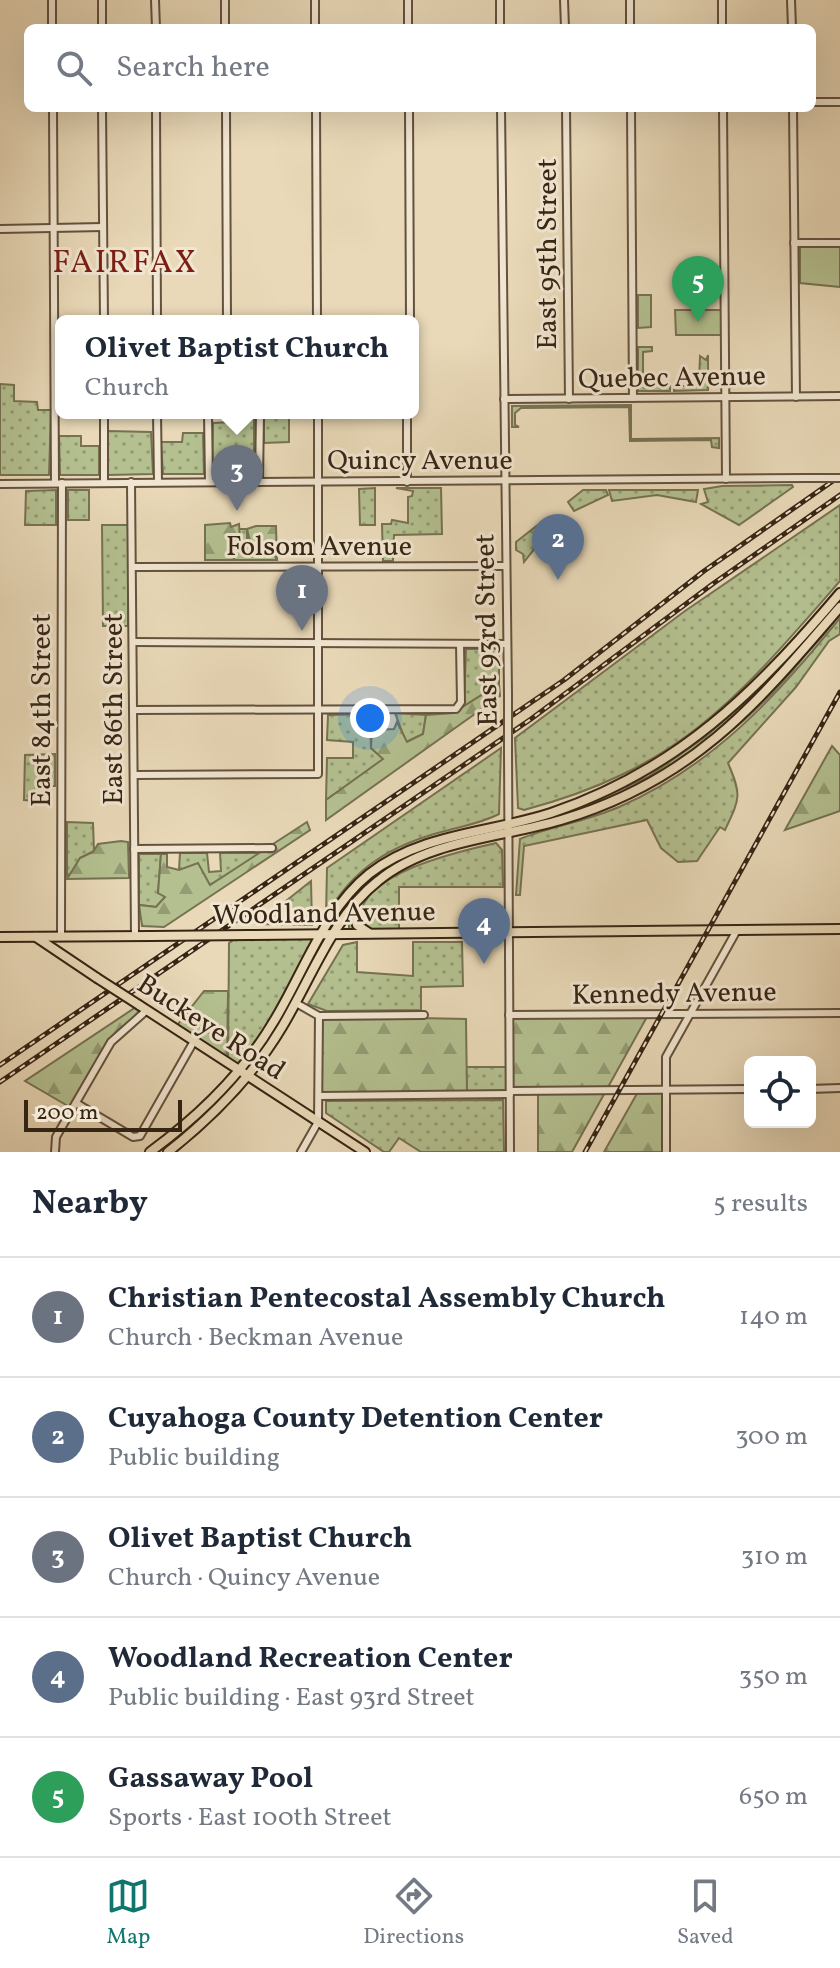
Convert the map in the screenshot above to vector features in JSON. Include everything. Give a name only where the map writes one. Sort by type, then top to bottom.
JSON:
[{"type":"main road","points":[[150,1152],[206,1104],[268,1032],[322,935],[358,884],[386,862],[433,842],[542,816],[611,790],[682,749],[750,694],[840,593]]},
{"type":"main road","points":[[168,1152],[207,1119],[247,1075],[296,1003],[352,907],[378,880],[414,858],[559,821],[610,802],[688,760],[761,700],[840,607]]},
{"type":"main road","points":[[352,907],[357,925],[370,934]]},
{"type":"main road","name":"Woodland Avenue","points":[[0,937],[840,929]]},
{"type":"main road","name":"Buckeye Road","points":[[35,937],[365,1152]]},
{"type":"street","points":[[52,0],[52,24]]},
{"type":"street","points":[[102,0],[102,24]]},
{"type":"street","points":[[155,0],[156,24]]},
{"type":"street","points":[[225,0],[225,24]]},
{"type":"street","points":[[315,0],[315,24]]},
{"type":"street","points":[[408,0],[408,24]]},
{"type":"street","points":[[500,0],[500,24]]},
{"type":"street","points":[[564,0],[565,24]]},
{"type":"street","points":[[630,0],[630,24]]},
{"type":"street","points":[[722,0],[722,24]]},
{"type":"street","points":[[791,0],[792,24]]},
{"type":"street","points":[[816,102],[840,102]]},
{"type":"street","name":"East 84th Street","points":[[53,112],[55,315]]},
{"type":"street","points":[[102,112],[104,315]]},
{"type":"street","points":[[156,112],[157,315]]},
{"type":"street","points":[[226,112],[227,315]]},
{"type":"street","points":[[316,112],[317,315]]},
{"type":"street","points":[[409,112],[410,315]]},
{"type":"street","name":"East 93rd Street","points":[[501,112],[510,1152]]},
{"type":"street","name":"East 95th Street","points":[[566,112],[569,399]]},
{"type":"street","points":[[631,112],[633,398]]},
{"type":"street","points":[[723,112],[726,479]]},
{"type":"street","points":[[793,112],[796,397]]},
{"type":"street","points":[[0,229],[103,227]]},
{"type":"street","points":[[794,243],[840,243]]},
{"type":"street","name":"Quebec Avenue","points":[[504,399],[840,396]]},
{"type":"street","name":"East 84th Street","points":[[57,419],[61,936]]},
{"type":"street","points":[[104,419],[104,483]]},
{"type":"street","points":[[157,419],[158,482]]},
{"type":"street","points":[[208,419],[209,482]]},
{"type":"street","points":[[259,482],[260,419]]},
{"type":"street","points":[[134,775],[318,774],[318,419]]},
{"type":"street","points":[[407,419],[407,482]]},
{"type":"street","name":"Quincy Avenue","points":[[0,484],[840,478]]},
{"type":"street","name":"East 86th Street","points":[[131,482],[135,936]]},
{"type":"street","name":"Folsom Avenue","points":[[132,567],[506,566]]},
{"type":"street","points":[[134,642],[507,644]]},
{"type":"street","points":[[134,710],[459,706],[460,644]]},
{"type":"street","points":[[134,849],[272,848]]},
{"type":"street","points":[[666,1152],[666,1057],[737,930]]},
{"type":"street","points":[[296,1003],[319,1016],[424,1015]]},
{"type":"street","points":[[55,1152],[56,1137],[111,1042],[143,1008]]},
{"type":"street","name":"Kennedy Avenue","points":[[509,1015],[840,1013]]},
{"type":"street","points":[[301,1152],[318,1122],[319,1016]]},
{"type":"street","points":[[76,1103],[133,1137],[140,1136],[194,1041]]},
{"type":"street","points":[[816,1089],[840,1088]]},
{"type":"street","points":[[319,1096],[744,1089]]},
{"type":"green space","points":[[800,245],[840,245],[840,287],[800,283]]},
{"type":"green space","points":[[638,295],[651,295],[651,327],[638,328]]},
{"type":"green space","points":[[675,310],[721,310],[722,335],[676,335]]},
{"type":"green space","points":[[638,347],[652,347],[652,351],[643,352],[643,381],[652,381],[653,386],[670,386],[670,391],[638,391]]},
{"type":"green space","points":[[708,355],[708,390],[674,391],[674,386],[691,386],[691,380],[699,380],[700,356],[706,360]]},
{"type":"green space","points":[[0,384],[14,385],[14,401],[37,402],[38,410],[51,410],[49,475],[0,475]]},
{"type":"green space","points":[[631,405],[631,439],[719,438],[719,448],[712,447],[711,440],[630,441],[629,407],[521,408],[515,413],[515,425],[519,427],[512,427],[512,406]]},
{"type":"green space","points":[[233,419],[254,419],[254,474],[212,474],[213,423],[233,422]]},
{"type":"green space","points":[[264,419],[289,419],[289,442],[264,443]]},
{"type":"green space","points":[[108,431],[151,432],[153,474],[108,475]]},
{"type":"green space","points":[[183,433],[203,433],[204,474],[163,474],[161,442],[182,442]]},
{"type":"green space","points":[[59,436],[81,436],[81,446],[99,446],[99,475],[60,475]]},
{"type":"green space","points":[[722,486],[793,487],[739,525],[701,504],[708,502],[704,489]]},
{"type":"green space","points":[[375,488],[375,525],[360,525],[359,489]]},
{"type":"green space","points":[[396,488],[441,488],[442,534],[394,535],[393,561],[383,561],[382,524],[391,524],[392,520],[408,523],[408,497],[412,496],[413,491]]},
{"type":"green space","points":[[56,490],[56,525],[25,525],[26,491]]},
{"type":"green space","points":[[68,490],[89,490],[89,520],[68,520]]},
{"type":"green space","points":[[583,490],[606,490],[608,495],[574,511],[568,502]]},
{"type":"green space","points":[[609,490],[698,490],[696,502],[657,495],[612,501]]},
{"type":"green space","points":[[840,505],[840,581],[736,694],[666,750],[625,773],[578,793],[524,810],[518,808],[515,738],[685,611]]},
{"type":"green space","points":[[544,520],[551,528],[524,562],[523,554],[516,550],[516,542]]},
{"type":"green space","points":[[230,523],[231,527],[239,524],[240,540],[233,541],[234,560],[205,560],[205,525]]},
{"type":"green space","points":[[102,525],[128,525],[128,626],[103,626]]},
{"type":"green space","points":[[276,526],[277,560],[270,543],[262,547],[251,545],[247,529]]},
{"type":"green space","points":[[239,529],[247,529],[247,538],[270,543],[277,560],[234,560],[233,541]]},
{"type":"green space","points":[[831,608],[770,684],[716,734],[656,775],[590,806],[555,818],[648,777],[705,737],[752,696]]},
{"type":"green space","points":[[840,610],[828,629],[745,719]]},
{"type":"green space","points":[[840,618],[840,634],[829,641],[796,687],[728,763],[736,783],[736,803],[725,830],[720,827],[697,861],[678,862],[661,848],[647,820],[524,846],[520,895],[516,895],[520,839],[619,807],[684,771],[714,750],[767,701]]},
{"type":"green space","points":[[466,649],[499,649],[499,684],[464,706]]},
{"type":"green space","points":[[499,684],[500,696],[326,820],[326,800],[383,759],[371,748],[372,730],[394,729],[397,722],[407,742],[423,734],[426,715],[453,713]]},
{"type":"green space","points":[[395,713],[426,715],[423,734],[406,742]]},
{"type":"green space","points":[[370,714],[371,748],[384,759],[326,800],[327,758],[353,758],[353,742],[327,740],[328,715]]},
{"type":"green space","points":[[832,746],[840,755],[840,811],[785,830]]},
{"type":"green space","points":[[501,748],[499,814],[391,851],[348,884],[326,916],[327,868]]},
{"type":"green space","points":[[55,754],[55,786],[36,786],[35,801],[24,800],[25,755]]},
{"type":"green space","points":[[655,783],[608,806],[528,833],[551,820]]},
{"type":"green space","points":[[67,822],[93,823],[94,851],[80,858],[77,868],[67,876]]},
{"type":"green space","points":[[307,822],[310,830],[164,927],[142,926],[139,905],[156,907],[165,897],[158,893],[161,854],[167,854],[167,867],[179,870],[198,863],[210,885]]},
{"type":"green space","points":[[128,842],[129,878],[67,879],[80,858],[93,852],[98,844]]},
{"type":"green space","points":[[496,843],[502,850],[503,887],[399,887],[399,933],[349,934],[349,922],[360,917],[365,901],[395,876],[438,858]]},
{"type":"green space","points":[[180,853],[207,853],[209,872],[221,871],[220,853],[263,853],[210,885],[179,870]]},
{"type":"green space","points":[[139,854],[161,854],[158,893],[166,896],[156,907],[139,905]]},
{"type":"green space","points":[[311,881],[312,925],[257,924]]},
{"type":"green space","points":[[241,935],[322,935],[277,1017],[238,1070],[228,1063],[229,943]]},
{"type":"green space","points":[[357,942],[357,972],[413,976],[413,942],[462,942],[463,986],[421,987],[421,1010],[327,1011],[308,1004],[343,945]]},
{"type":"green space","points":[[204,991],[228,991],[227,1063],[175,1028]]},
{"type":"green space","points":[[139,1005],[147,1010],[113,1039],[73,1109],[25,1081]]},
{"type":"green space","points":[[509,1015],[648,1015],[572,1152],[538,1152],[538,1091],[510,1091]]},
{"type":"green space","points":[[319,1016],[466,1019],[467,1095],[319,1096]]},
{"type":"green space","points":[[466,1067],[510,1067],[510,1094],[467,1095]]},
{"type":"green space","points":[[639,1090],[666,1090],[666,1152],[604,1152]]},
{"type":"green space","points":[[503,1100],[504,1152],[421,1152],[399,1138],[389,1152],[384,1152],[326,1113],[326,1101]]},
{"type":"railway","points":[[0,1065],[564,680],[704,571],[840,476]]},
{"type":"railway","points":[[0,1082],[531,719],[714,583],[840,495]]},
{"type":"railway","points":[[585,1152],[840,692]]},
{"type":"place","name":"Gassaway Pool","points":[[698,322]]},
{"type":"place","name":"Olivet Baptist Church","points":[[237,511]]},
{"type":"place","name":"Cuyahoga County Detention Center","points":[[558,580]]},
{"type":"place","name":"Christian Pentecostal Assembly Church","points":[[302,631]]},
{"type":"place","name":"Woodland Recreation Center","points":[[484,964]]},
{"type":"district","name":"FAIRFAX","points":[[125,261]]}]
